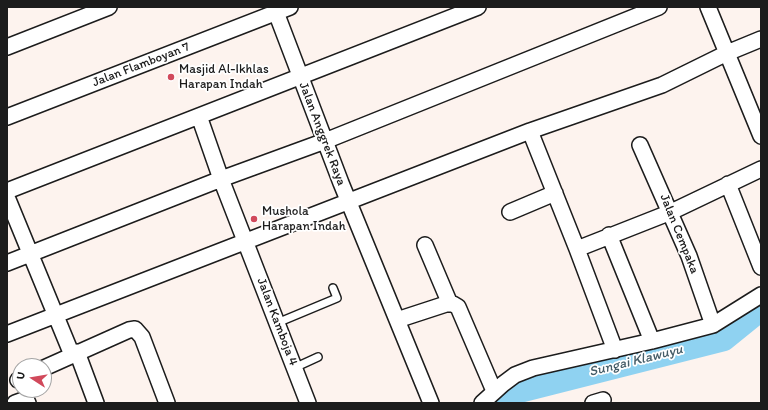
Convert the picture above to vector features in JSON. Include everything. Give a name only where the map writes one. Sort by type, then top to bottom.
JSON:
[{"type":"street","points":[[7,47],[110,7]]},
{"type":"street","name":"Jalan Flamboyan 7","points":[[7,117],[275,10],[290,7]]},
{"type":"street","points":[[7,191],[198,116],[300,78],[478,7]]},
{"type":"street","points":[[7,263],[221,179],[325,141],[659,7]]},
{"type":"street","points":[[708,7],[727,53],[758,118],[761,136]]},
{"type":"street","name":"Jalan Anggrek Raya","points":[[7,334],[349,202],[275,10]]},
{"type":"street","points":[[431,403],[349,202],[530,131],[613,100],[662,85],[727,53],[761,39]]},
{"type":"street","name":"Jalan Kamboja 4","points":[[198,116],[308,403]]},
{"type":"street","points":[[530,131],[577,249],[614,350]]},
{"type":"street","name":"Jalan Cempaka","points":[[640,145],[671,212],[689,256],[713,325]]},
{"type":"street","points":[[577,249],[671,212],[728,184],[761,170]]},
{"type":"street","points":[[728,184],[761,267]]},
{"type":"street","points":[[510,212],[555,193]]},
{"type":"street","points":[[7,197],[55,315],[96,403]]},
{"type":"street","points":[[609,236],[652,341]]},
{"type":"street","points":[[425,245],[450,304],[460,310],[494,391]]},
{"type":"street","points":[[482,403],[494,391],[515,375],[533,368],[652,341],[713,325],[761,295]]},
{"type":"street","points":[[398,320],[450,304]]},
{"type":"street","points":[[52,364],[129,330],[137,330],[142,337],[167,403]]},
{"type":"street","points":[[15,403],[26,399],[28,403]]},
{"type":"lane","points":[[277,323],[337,298],[333,288]]},
{"type":"lane","points":[[294,368],[318,357]]},
{"type":"waterway","name":"Sungai Klawuyu","points":[[506,403],[519,391],[724,339],[761,309]]},
{"type":"place","name":"Masjid Al-Ikhlas Harapan Indah","points":[[171,77]]},
{"type":"place","name":"Mushola Harapan Indah","points":[[254,219]]}]
